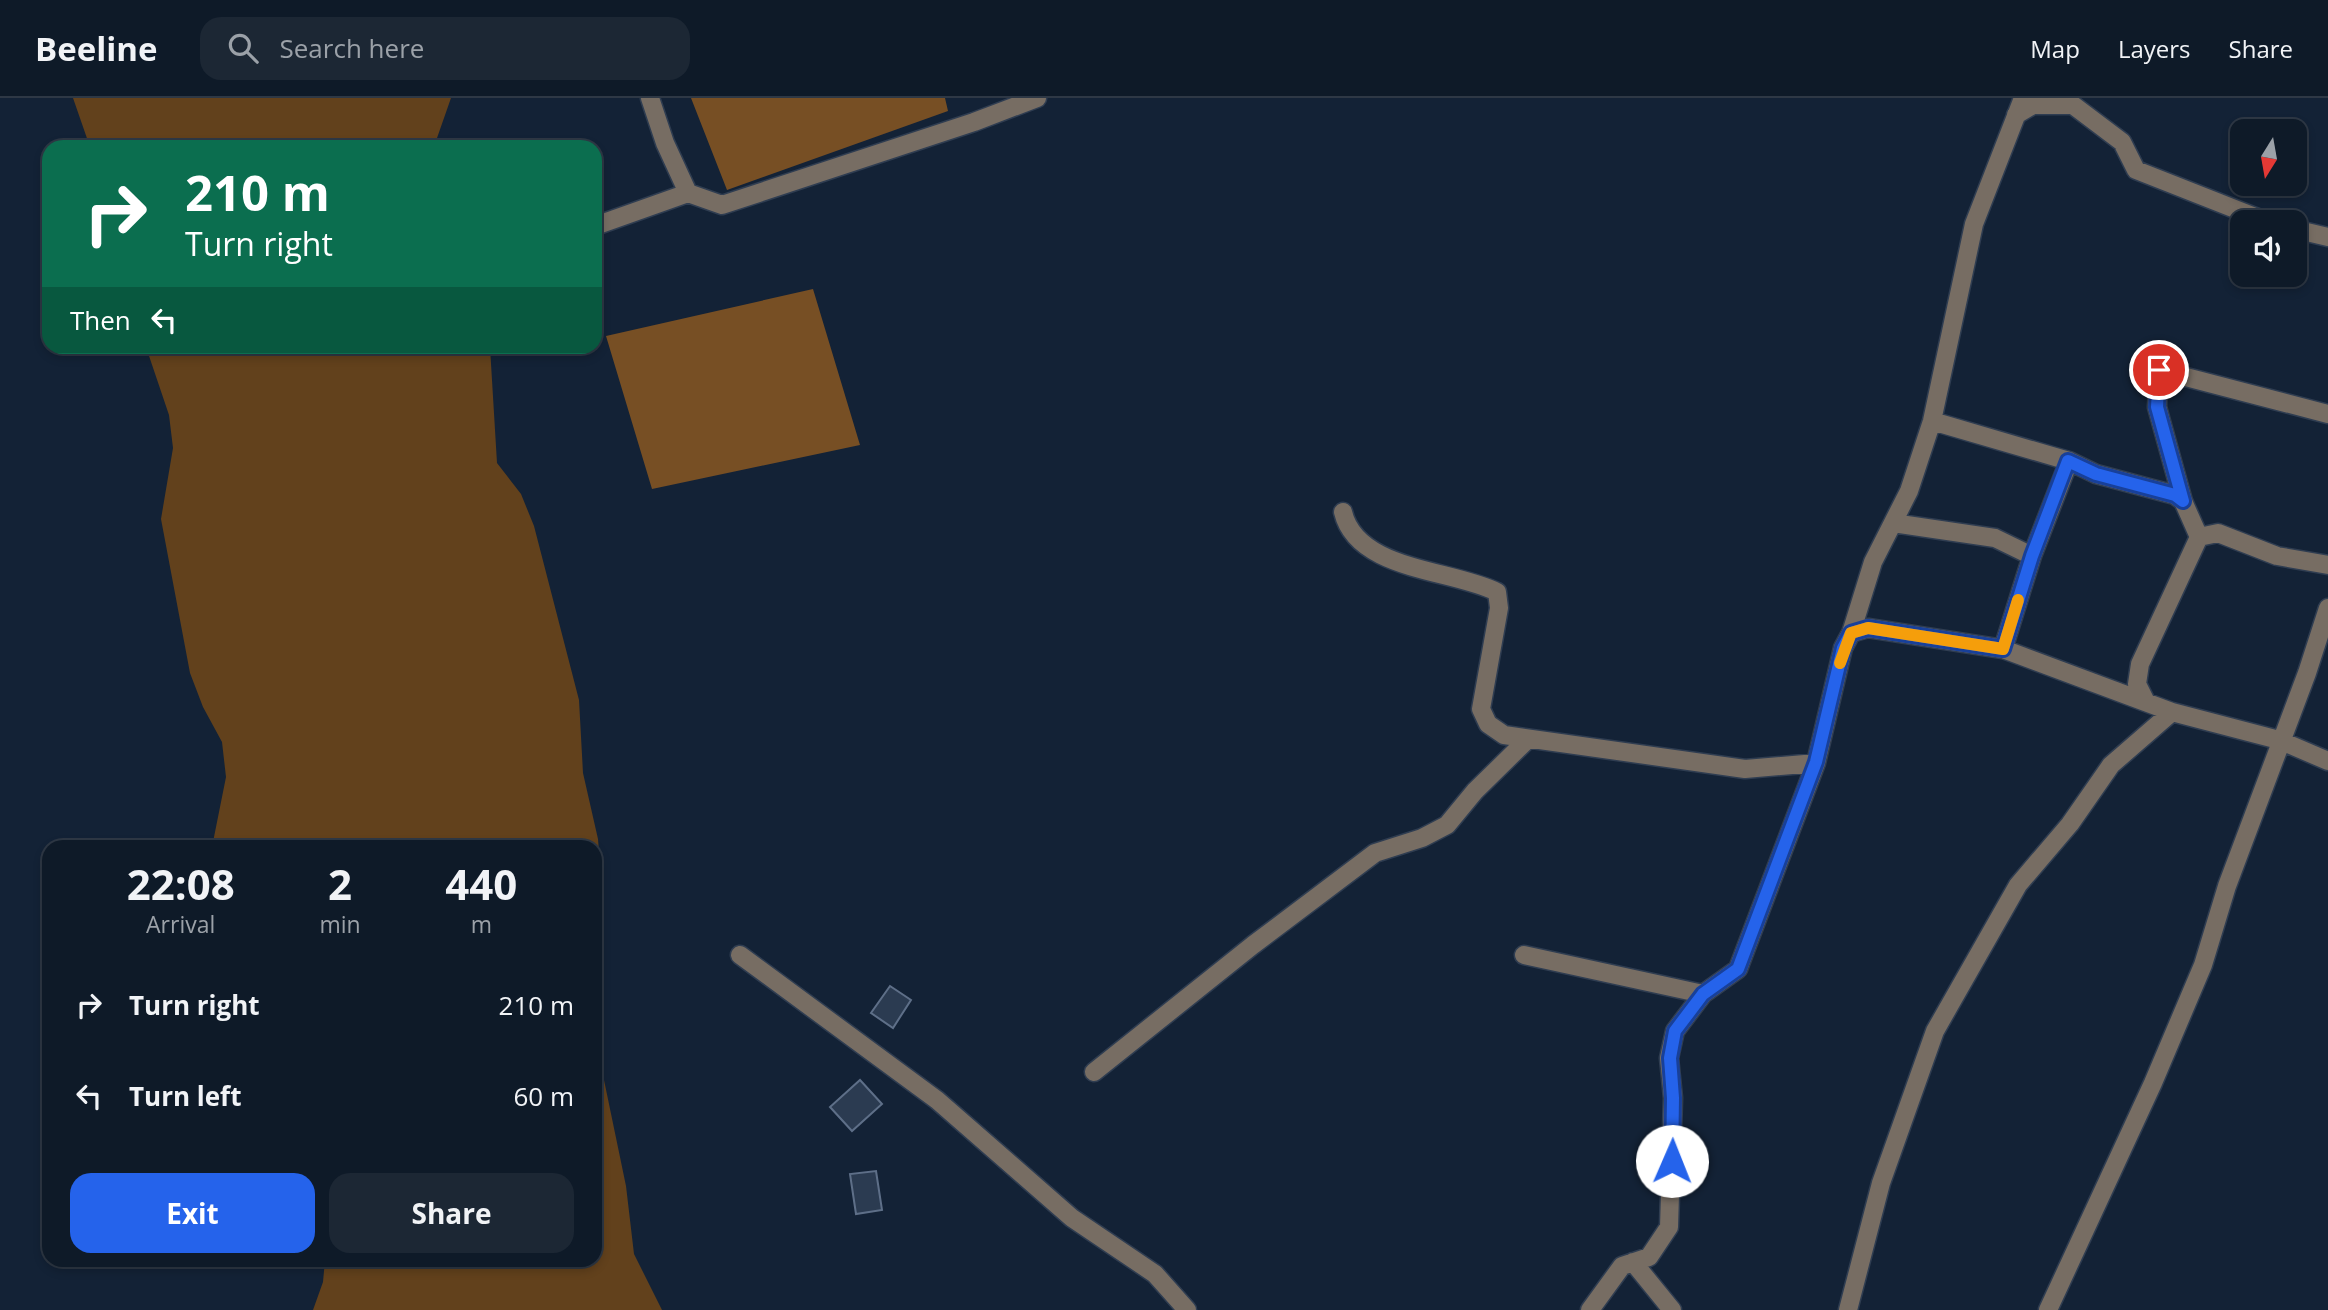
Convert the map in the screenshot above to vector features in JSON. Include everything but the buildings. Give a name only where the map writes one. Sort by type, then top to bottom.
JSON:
[{"type":"street","points":[[650,98],[665,143],[688,193]]},
{"type":"street","points":[[602,224],[688,193],[722,205],[974,122],[1037,98]]},
{"type":"street","points":[[1590,1310],[1622,1266],[1649,1256],[1669,1227],[1673,1098],[1670,1058],[1675,1031],[1703,994],[1738,969],[1816,762],[1843,648],[1851,633],[1873,562],[1909,491],[1932,421],[1974,224],[2020,106],[2073,105],[2122,142],[2136,170],[2238,210]]},
{"type":"street","points":[[2307,232],[2328,237]]},
{"type":"street","points":[[2145,700],[2137,684],[2140,664],[2199,537],[2183,501],[2157,407],[2159,370],[2328,414]]},
{"type":"street","points":[[1932,421],[2068,461],[2096,474],[2175,495],[2183,501]]},
{"type":"street","points":[[2003,649],[2032,556],[2068,461]]},
{"type":"street","points":[[1343,513],[1346,526],[1363,546],[1374,552],[1497,592],[1499,608],[1481,709],[1488,723],[1504,735],[1745,769],[1816,762]]},
{"type":"street","points":[[1893,523],[1996,538],[2032,556]]},
{"type":"street","points":[[2199,537],[2218,533],[2277,556],[2328,565]]},
{"type":"street","points":[[2048,1310],[2153,1083],[2203,965],[2227,886],[2279,740],[2307,673],[2328,608]]},
{"type":"street","points":[[1851,633],[1868,628],[2003,649],[2172,712],[2279,740],[2328,761]]},
{"type":"street","points":[[1848,1310],[1881,1183],[1935,1031],[2018,885],[2070,824],[2111,765],[2172,712]]},
{"type":"street","points":[[1094,1072],[1253,945],[1375,853],[1422,838],[1447,825],[1475,791],[1528,739]]},
{"type":"street","points":[[740,955],[937,1100],[1072,1218],[1155,1274],[1187,1310]]},
{"type":"street","points":[[1524,955],[1703,994]]},
{"type":"street","points":[[1633,1262],[1672,1310]]},
{"type":"shaded area","points":[[73,98],[451,98],[437,140],[88,140]]},
{"type":"shaded area","points":[[691,98],[945,98],[948,111],[727,190]]},
{"type":"shaded area","points":[[813,289],[860,445],[652,489],[606,336]]},
{"type":"shaded area","points":[[148,354],[490,354],[497,463],[521,494],[534,526],[579,700],[583,773],[598,840],[213,840],[226,777],[222,742],[203,707],[190,673],[161,519],[173,448],[169,415]]},
{"type":"shaded area","points":[[602,1064],[626,1186],[634,1254],[662,1310],[313,1310],[323,1282],[324,1267],[602,1267]]},
{"type":"slow traffic","points":[[1840,663],[1843,648],[1851,633],[1868,628],[2003,649],[2018,600]]},
{"type":"route","points":[[1672,1161],[1673,1098],[1670,1058],[1675,1031],[1703,994],[1738,969],[1816,762],[1843,648],[1851,633],[1868,628],[2003,649],[2032,556],[2068,461],[2096,474],[2175,495],[2183,501],[2157,407],[2159,370]]}]
